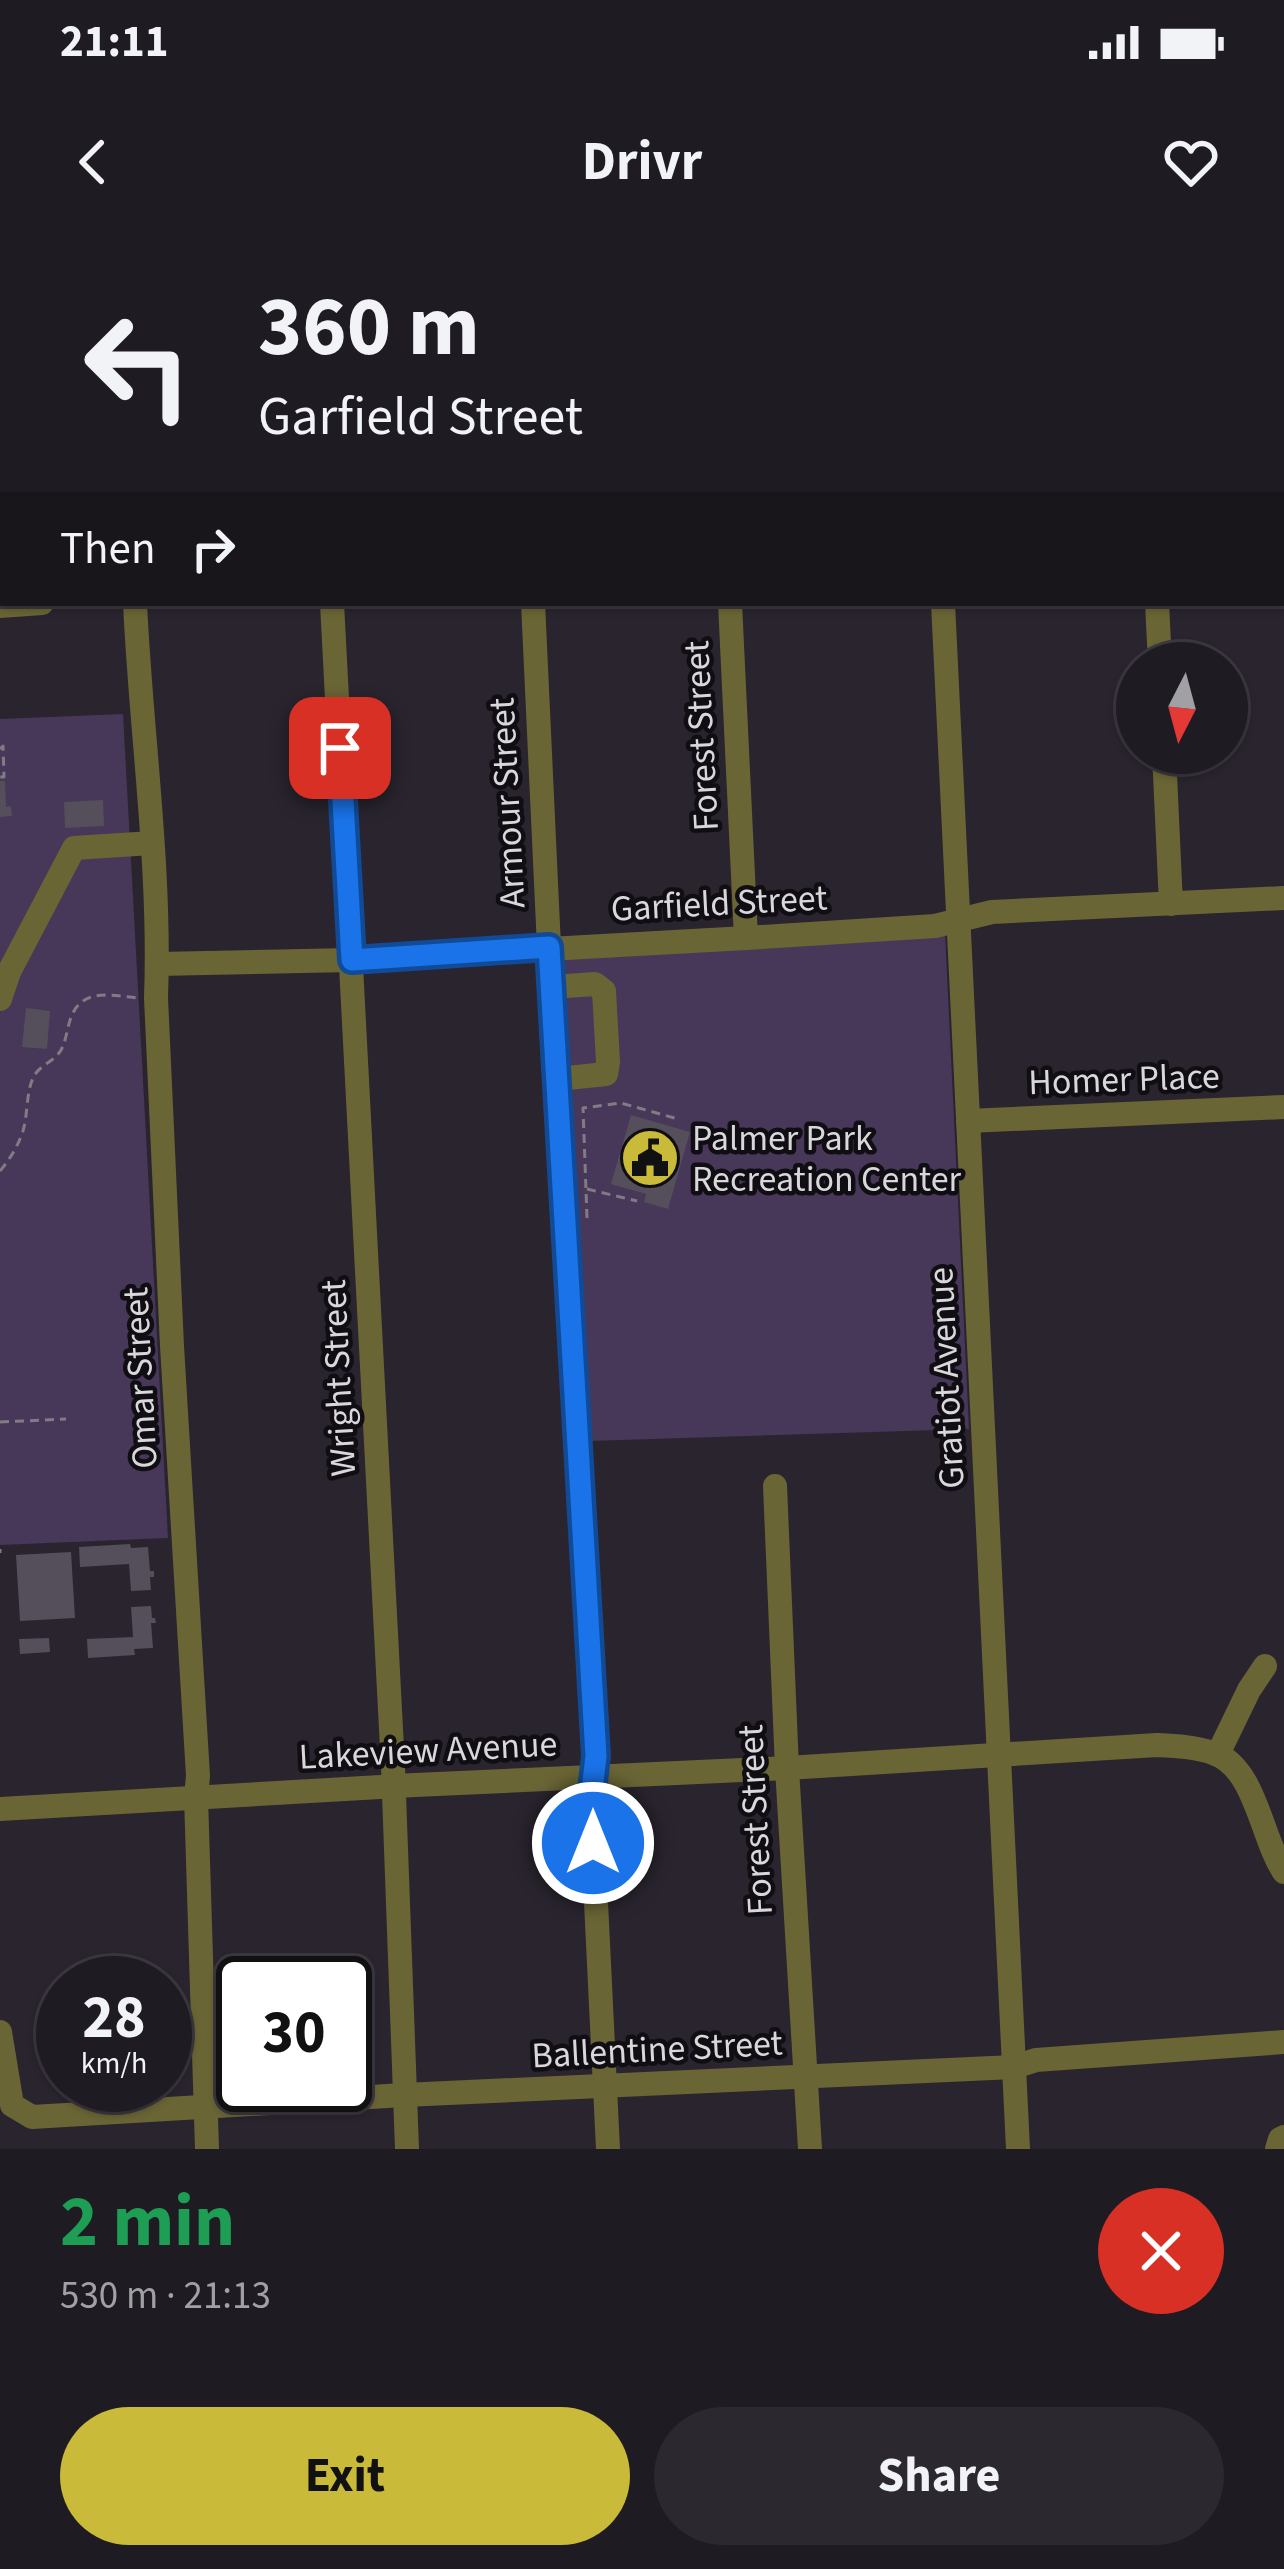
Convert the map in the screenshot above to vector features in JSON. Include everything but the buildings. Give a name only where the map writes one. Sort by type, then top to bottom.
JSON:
[{"type":"street","name":"Omar Street","points":[[135,606],[152,843],[172,1346],[198,1776],[207,2149]]},
{"type":"street","name":"Wright Street","points":[[332,606],[407,2149]]},
{"type":"street","name":"Armour Street","points":[[533,606],[596,1756],[591,1799],[608,2149]]},
{"type":"street","name":"Forest Street","points":[[730,606],[746,938]]},
{"type":"street","name":"Gratiot Avenue","points":[[944,606],[1018,2149]]},
{"type":"street","points":[[1157,606],[1159,642]]},
{"type":"street","points":[[1165,774],[1172,904]]},
{"type":"street","points":[[0,999],[9,972],[74,848],[152,843]]},
{"type":"street","name":"Garfield Street","points":[[157,964],[352,960],[746,938],[935,926],[992,912],[1284,898]]},
{"type":"street","points":[[552,987],[596,984],[604,991],[606,1073],[558,1079]]},
{"type":"street","name":"Homer Place","points":[[968,1120],[1284,1107]]},
{"type":"street","name":"Forest Street","points":[[776,1486],[810,2149]]},
{"type":"street","points":[[1265,1666],[1218,1754],[1242,1775],[1284,1872]]},
{"type":"street","name":"Lakeview Avenue","points":[[0,1809],[1157,1744],[1218,1754]]},
{"type":"street","name":"Ballentine Street","points":[[0,2032],[12,2105],[32,2117],[1014,2067],[1036,2060],[1284,2042]]},
{"type":"street","points":[[1277,2149],[1284,2137]]},
{"type":"path","points":[[0,749],[3,746],[4,777],[0,778]]},
{"type":"path","points":[[0,1171],[23,1132],[33,1078],[62,1048],[78,1004],[101,993],[156,998]]},
{"type":"path","points":[[592,1107],[602,1100]]},
{"type":"path","points":[[587,1218],[583,1108],[621,1103],[678,1119]]},
{"type":"path","points":[[585,1188],[637,1201]]},
{"type":"path","points":[[0,1422],[66,1420]]},
{"type":"shaded area","points":[[123,714],[168,1538],[0,1545],[0,719]]},
{"type":"shaded area","points":[[945,933],[969,1429],[589,1441],[562,950]]},
{"type":"place","name":"Palmer Park Recreation Center","points":[[650,1158]]},
{"type":"route","points":[[340,748],[352,960],[549,947],[596,1756],[593,1843]]}]
